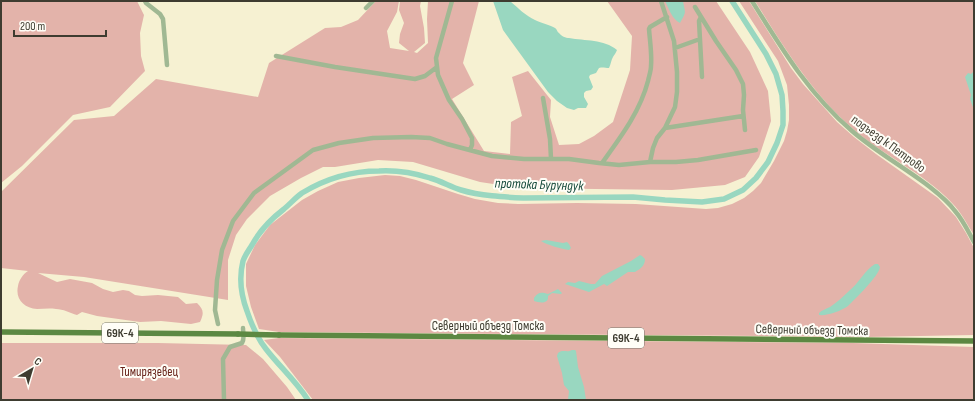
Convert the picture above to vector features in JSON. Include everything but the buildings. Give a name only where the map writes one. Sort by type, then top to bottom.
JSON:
[{"type":"main road","name":"Северный объезд Томска","points":[[1,332],[974,341]]},
{"type":"street","points":[[145,1],[160,14],[163,19],[167,65]]},
{"type":"street","points":[[366,8],[373,1]]},
{"type":"street","points":[[452,1],[436,58],[437,67],[438,75],[449,100],[462,119],[472,138],[470,150]]},
{"type":"street","points":[[650,162],[657,138],[665,128],[676,107],[677,72],[675,48],[661,1]]},
{"type":"street","name":"подъезд к Петрово","points":[[752,1],[795,68],[841,122],[861,139],[919,179],[945,200],[959,216],[974,242]]},
{"type":"street","points":[[695,7],[736,70],[743,84],[743,116],[745,130]]},
{"type":"street","points":[[602,163],[638,109],[645,91],[651,68],[649,29],[667,17]]},
{"type":"street","points":[[701,17],[699,21],[702,77]]},
{"type":"street","points":[[675,48],[700,39]]},
{"type":"street","points":[[276,56],[415,79],[425,76],[437,67]]},
{"type":"street","points":[[543,98],[550,139],[551,159]]},
{"type":"street","points":[[665,128],[743,116]]},
{"type":"street","points":[[218,324],[215,310],[217,280],[222,250],[233,221],[254,193],[312,150],[338,143],[373,138],[411,137],[430,138],[492,156],[524,159],[569,159],[619,164],[698,160],[756,150]]},
{"type":"street","points":[[224,400],[223,359],[230,346],[242,343],[244,339],[243,328]]},
{"type":"green space","points":[[1,1],[137,1],[144,15],[140,33],[141,56],[145,71],[110,107],[73,115],[22,166],[1,183]]},
{"type":"green space","points":[[376,1],[399,1],[397,12],[387,31],[390,48],[409,51],[399,43],[400,34],[404,23],[399,10],[400,1],[421,1],[420,6],[425,43],[414,52],[417,53],[428,43],[428,1],[479,1],[463,63],[474,85],[452,99],[484,151],[510,154],[511,122],[522,116],[512,77],[528,71],[551,100],[550,117],[559,145],[579,144],[594,136],[613,122],[630,70],[632,36],[607,1],[716,1],[750,52],[768,91],[771,121],[759,157],[745,177],[725,185],[672,190],[519,188],[480,182],[413,162],[378,160],[335,167],[323,167],[270,196],[247,219],[236,235],[228,260],[228,300],[84,277],[38,273],[57,282],[70,279],[92,283],[113,292],[123,290],[142,296],[158,295],[178,297],[186,304],[197,303],[199,305],[203,312],[200,322],[191,324],[161,321],[140,322],[97,316],[82,312],[77,315],[59,309],[37,309],[24,305],[19,299],[17,291],[19,282],[28,271],[1,268],[1,192],[74,120],[114,116],[156,79],[258,97],[269,63],[325,28],[341,27],[358,20]]},
{"type":"green space","points":[[739,1],[749,1],[791,68],[803,84],[837,122],[876,154],[938,198],[956,217],[974,248],[974,335],[867,337],[279,332],[259,329],[251,307],[246,286],[246,264],[255,245],[270,225],[302,200],[338,182],[385,175],[400,176],[475,199],[498,203],[518,204],[636,204],[706,209],[718,208],[732,204],[744,198],[761,183],[784,141],[789,120],[789,105],[787,85],[778,61]]},
{"type":"green space","points":[[755,1],[974,1],[974,235],[958,210],[941,192],[916,173],[864,138],[837,114],[799,68]]},
{"type":"green space","points":[[279,338],[853,343],[974,347],[974,400],[313,400],[280,357],[264,340]]},
{"type":"green space","name":"Тимирязевец","points":[[1,343],[158,343],[246,345],[263,359],[296,400],[1,400]]},
{"type":"shaded area","points":[[493,1],[510,1],[528,16],[556,28],[561,35],[565,37],[600,42],[612,46],[617,50],[612,58],[609,68],[599,68],[596,73],[590,75],[589,77],[593,87],[591,90],[584,93],[584,97],[588,104],[586,108],[578,108],[574,110],[567,108],[548,92],[503,30]]},
{"type":"shaded area","points":[[665,1],[683,1],[685,12],[680,23],[673,16]]},
{"type":"shaded area","points":[[974,71],[974,110],[965,77],[968,73],[971,74]]},
{"type":"shaded area","points":[[546,240],[563,243],[567,242],[571,248],[569,250],[563,249],[541,241]]},
{"type":"shaded area","points":[[640,255],[645,259],[642,267],[635,272],[628,272],[607,286],[604,284],[589,292],[565,284],[568,282],[575,283],[579,281],[595,284],[602,276]]},
{"type":"shaded area","points":[[875,264],[878,264],[880,267],[876,276],[848,306],[834,313],[819,315],[820,312],[830,307],[844,295]]},
{"type":"shaded area","points":[[558,289],[562,293],[552,293],[548,296],[546,302],[534,301],[534,298],[538,294],[548,294]]},
{"type":"shaded area","points":[[572,350],[576,351],[578,367],[586,400],[568,400],[569,391],[564,385],[557,356],[560,352]]},
{"type":"waterway","name":"протока Бурундук","points":[[308,400],[263,345],[253,326],[243,299],[241,286],[243,261],[259,234],[270,221],[299,195],[311,188],[329,180],[349,174],[369,171],[411,173],[434,179],[457,189],[476,194],[516,198],[633,197],[702,202],[724,199],[743,190],[756,178],[768,162],[777,143],[783,125],[783,111],[782,95],[776,74],[766,54],[732,1]]}]
